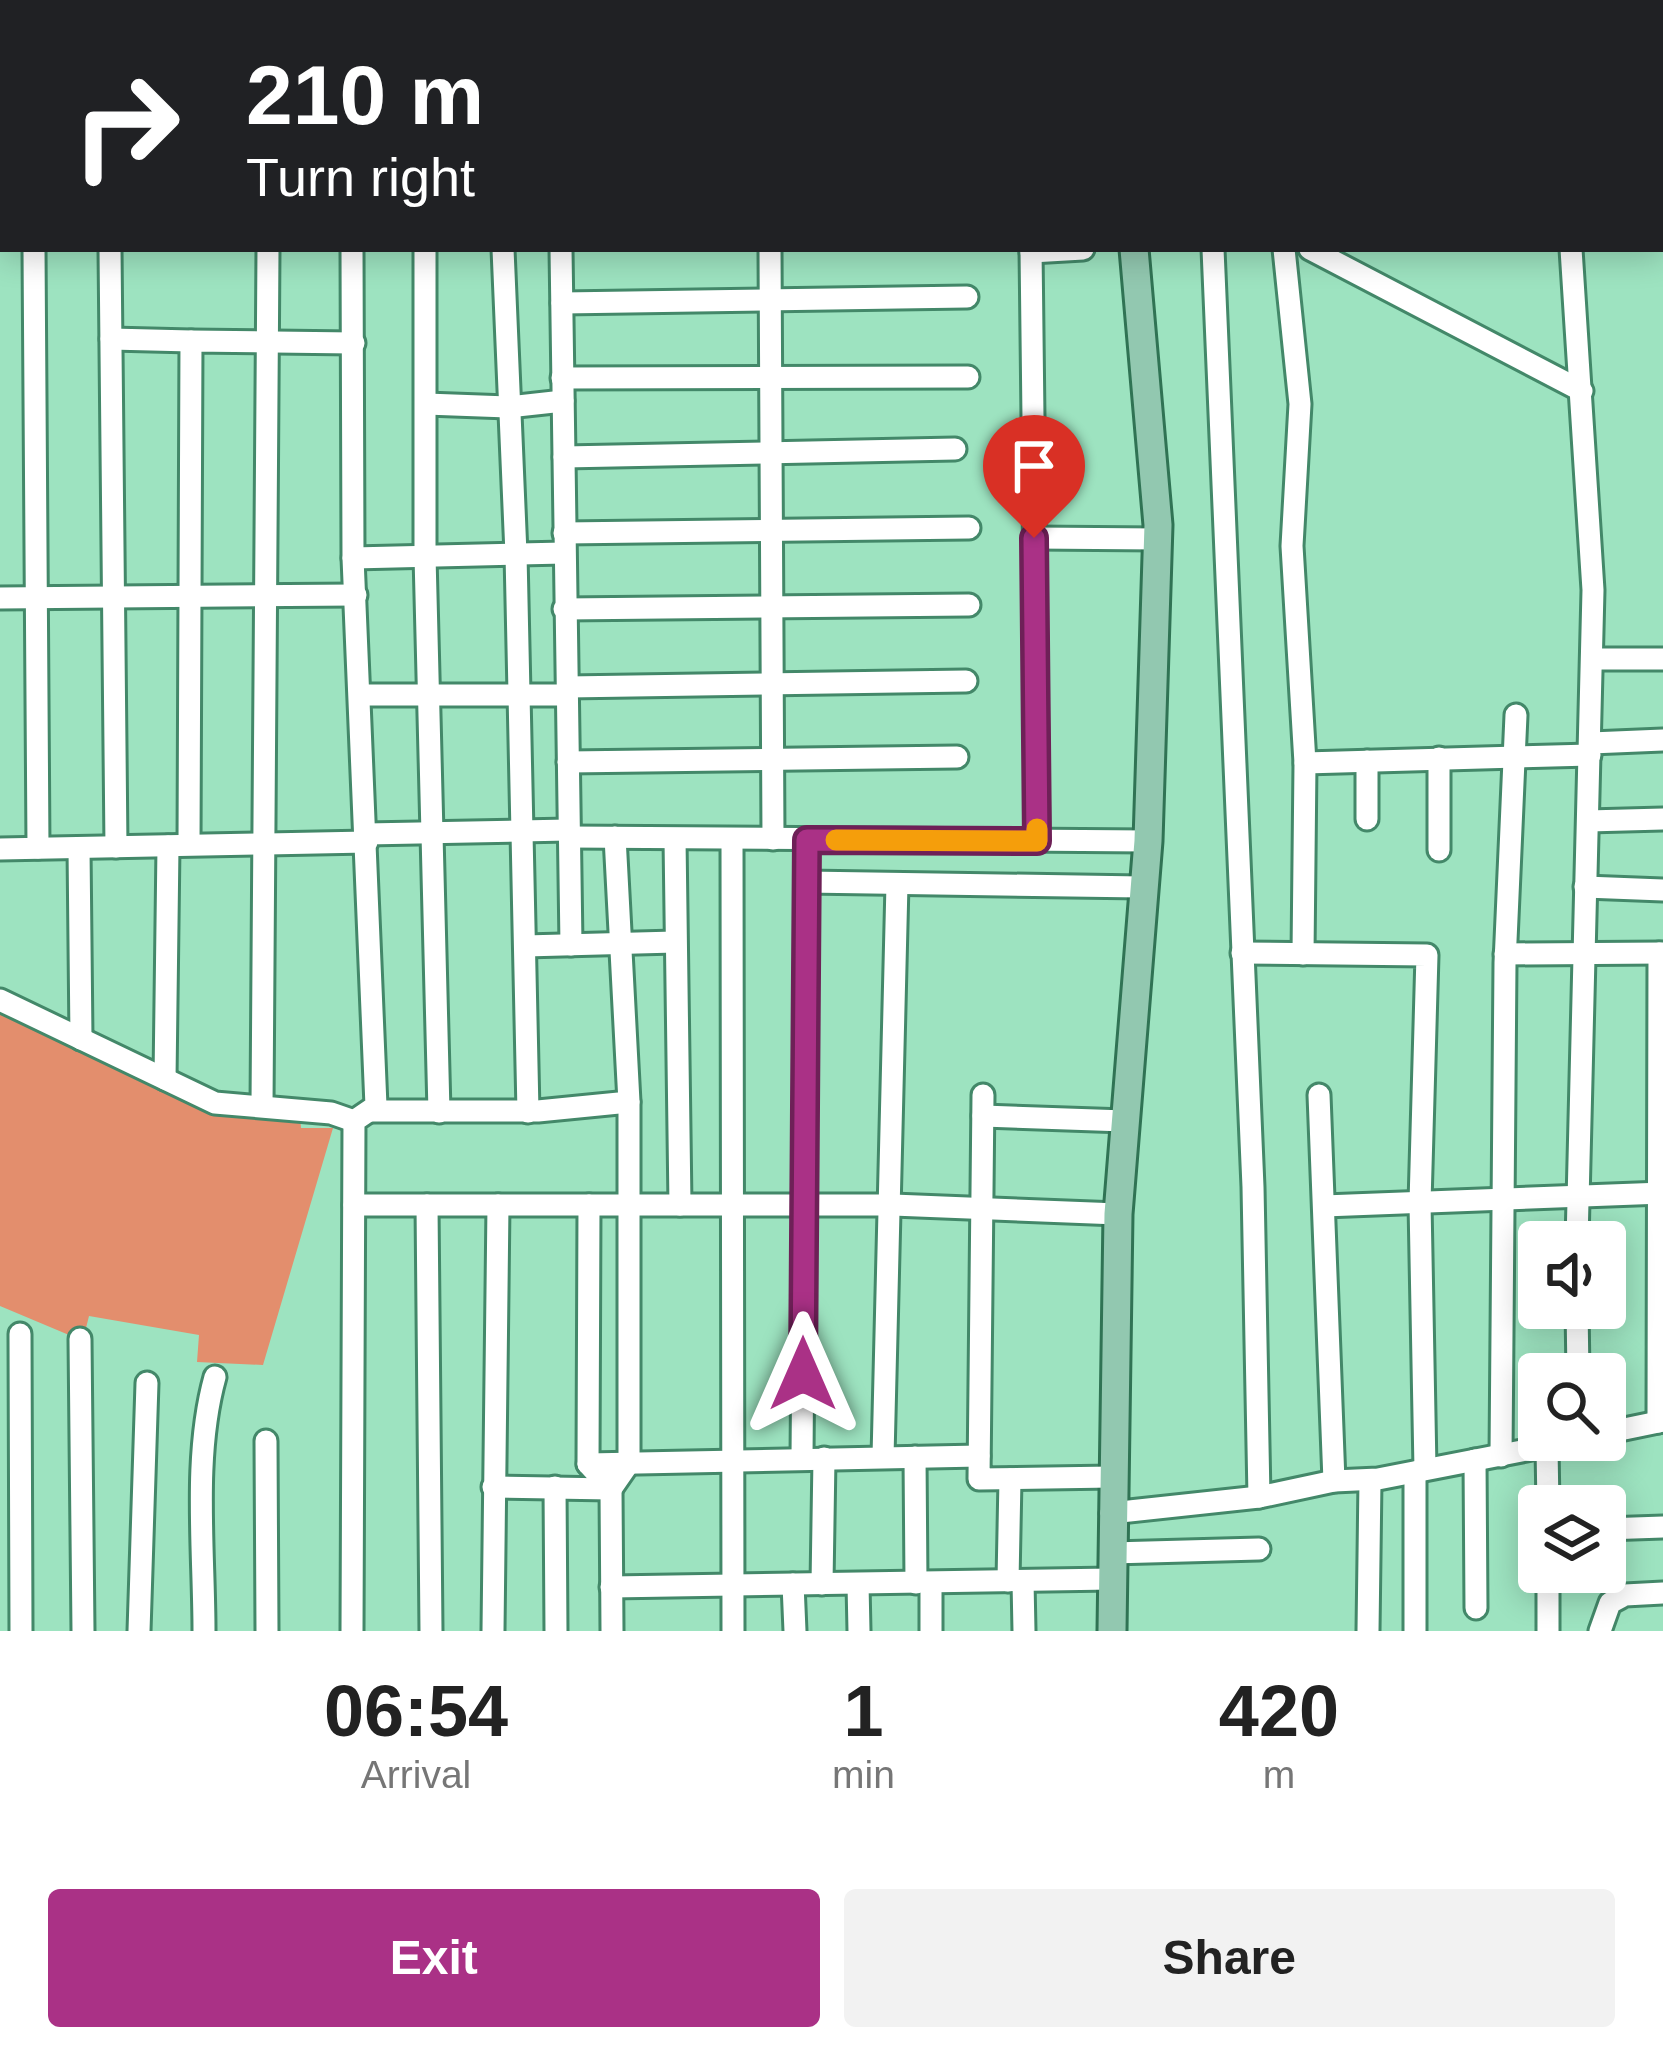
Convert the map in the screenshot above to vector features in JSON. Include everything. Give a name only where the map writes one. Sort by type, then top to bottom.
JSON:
[{"type":"main road","points":[[1112,1631],[1118,1214],[1148,841],[1157,538],[1134,252]]},
{"type":"street","points":[[34,252],[38,848]]},
{"type":"street","points":[[110,252],[116,847]]},
{"type":"street","points":[[262,1106],[268,252]]},
{"type":"street","points":[[352,252],[353,558],[376,1106],[362,1116],[354,1204],[352,1631]]},
{"type":"street","points":[[425,252],[425,556],[439,1112]]},
{"type":"street","points":[[503,252],[516,554],[528,1112]]},
{"type":"street","points":[[561,252],[572,945]]},
{"type":"street","points":[[770,252],[773,839]]},
{"type":"street","points":[[1030,252],[1037,841]]},
{"type":"street","points":[[1213,252],[1259,1497]]},
{"type":"street","points":[[1284,252],[1300,404],[1292,546],[1305,763],[1303,953]]},
{"type":"street","points":[[1316,252],[1582,391]]},
{"type":"street","points":[[1571,252],[1582,391],[1592,658],[1576,1221]]},
{"type":"street","points":[[562,303],[967,297]]},
{"type":"street","points":[[111,339],[354,344]]},
{"type":"street","points":[[165,1079],[189,596],[191,341]]},
{"type":"street","points":[[426,404],[508,406],[563,389],[771,377],[968,377]]},
{"type":"street","points":[[564,457],[955,449]]},
{"type":"street","points":[[353,558],[516,554],[564,543],[773,530],[969,528]]},
{"type":"street","points":[[1034,538],[1157,538]]},
{"type":"street","points":[[0,598],[356,595]]},
{"type":"street","points":[[564,609],[969,605]]},
{"type":"street","points":[[1592,658],[1663,659]]},
{"type":"street","points":[[362,695],[519,695],[966,681]]},
{"type":"street","points":[[1501,1456],[1505,953],[1516,716]]},
{"type":"street","points":[[1305,763],[1513,755],[1663,740]]},
{"type":"street","points":[[568,762],[957,757]]},
{"type":"street","points":[[1439,758],[1439,850]]},
{"type":"street","points":[[1367,761],[1367,819]]},
{"type":"street","points":[[1588,821],[1663,819]]},
{"type":"street","points":[[0,849],[266,844],[433,831],[675,839],[1148,841]]},
{"type":"street","points":[[612,1631],[611,1489],[629,1462],[628,1102],[615,837]]},
{"type":"street","points":[[675,839],[680,1205]]},
{"type":"street","points":[[732,839],[733,1631]]},
{"type":"street","points":[[807,840],[804,1205],[822,1584]]},
{"type":"street","points":[[79,848],[82,1039]]},
{"type":"street","points":[[806,882],[1142,887]]},
{"type":"street","points":[[884,1457],[897,884]]},
{"type":"street","points":[[1586,887],[1663,890]]},
{"type":"street","points":[[525,946],[676,942]]},
{"type":"street","points":[[1242,953],[1426,955],[1415,1631]]},
{"type":"street","points":[[1505,953],[1661,953],[1660,1421],[1626,1428]]},
{"type":"street","points":[[0,1000],[215,1103],[362,1116],[528,1112],[628,1102]]},
{"type":"street","points":[[1319,1094],[1334,1480]]},
{"type":"street","points":[[1112,1477],[979,1479],[983,1106],[1125,1121]]},
{"type":"street","points":[[1324,1206],[1661,1193]]},
{"type":"street","points":[[354,1204],[893,1205],[1118,1214]]},
{"type":"street","points":[[427,1204],[431,1631]]},
{"type":"street","points":[[493,1631],[498,1204]]},
{"type":"street","points":[[589,1205],[588,1464],[611,1489]]},
{"type":"street","points":[[20,1334],[21,1631]]},
{"type":"street","points":[[80,1339],[82,1631]]},
{"type":"street","points":[[204,1631],[203,1502],[208,1402],[215,1377]]},
{"type":"street","points":[[140,1631],[147,1383]]},
{"type":"street","points":[[266,1441],[267,1631]]},
{"type":"street","points":[[1111,1513],[1259,1497],[1334,1480],[1370,1480],[1518,1453]]},
{"type":"street","points":[[915,1456],[932,1631]]},
{"type":"street","points":[[588,1464],[980,1456]]},
{"type":"street","points":[[1475,1460],[1476,1608]]},
{"type":"street","points":[[1010,1479],[1024,1631]]},
{"type":"street","points":[[1368,1631],[1370,1480]]},
{"type":"street","points":[[493,1487],[611,1489]]},
{"type":"street","points":[[555,1487],[556,1631]]},
{"type":"street","points":[[1626,1528],[1663,1527]]},
{"type":"street","points":[[611,1587],[1016,1581],[1259,1549]]},
{"type":"street","points":[[793,1584],[795,1631]]},
{"type":"street","points":[[858,1584],[859,1631]]},
{"type":"street","points":[[1548,1593],[1548,1631]]},
{"type":"street","points":[[1600,1631],[1610,1603],[1625,1595],[1663,1593]]},
{"type":"shaded area","points":[[0,1009],[214,1111],[300,1115],[301,1128],[333,1128],[263,1365],[197,1362],[199,1335],[89,1316],[85,1332],[69,1335],[0,1306]]},
{"type":"slow traffic","points":[[836,840],[1037,841],[1037,829]]},
{"type":"route","points":[[803,1374],[807,840],[1037,841],[1034,538]]}]
